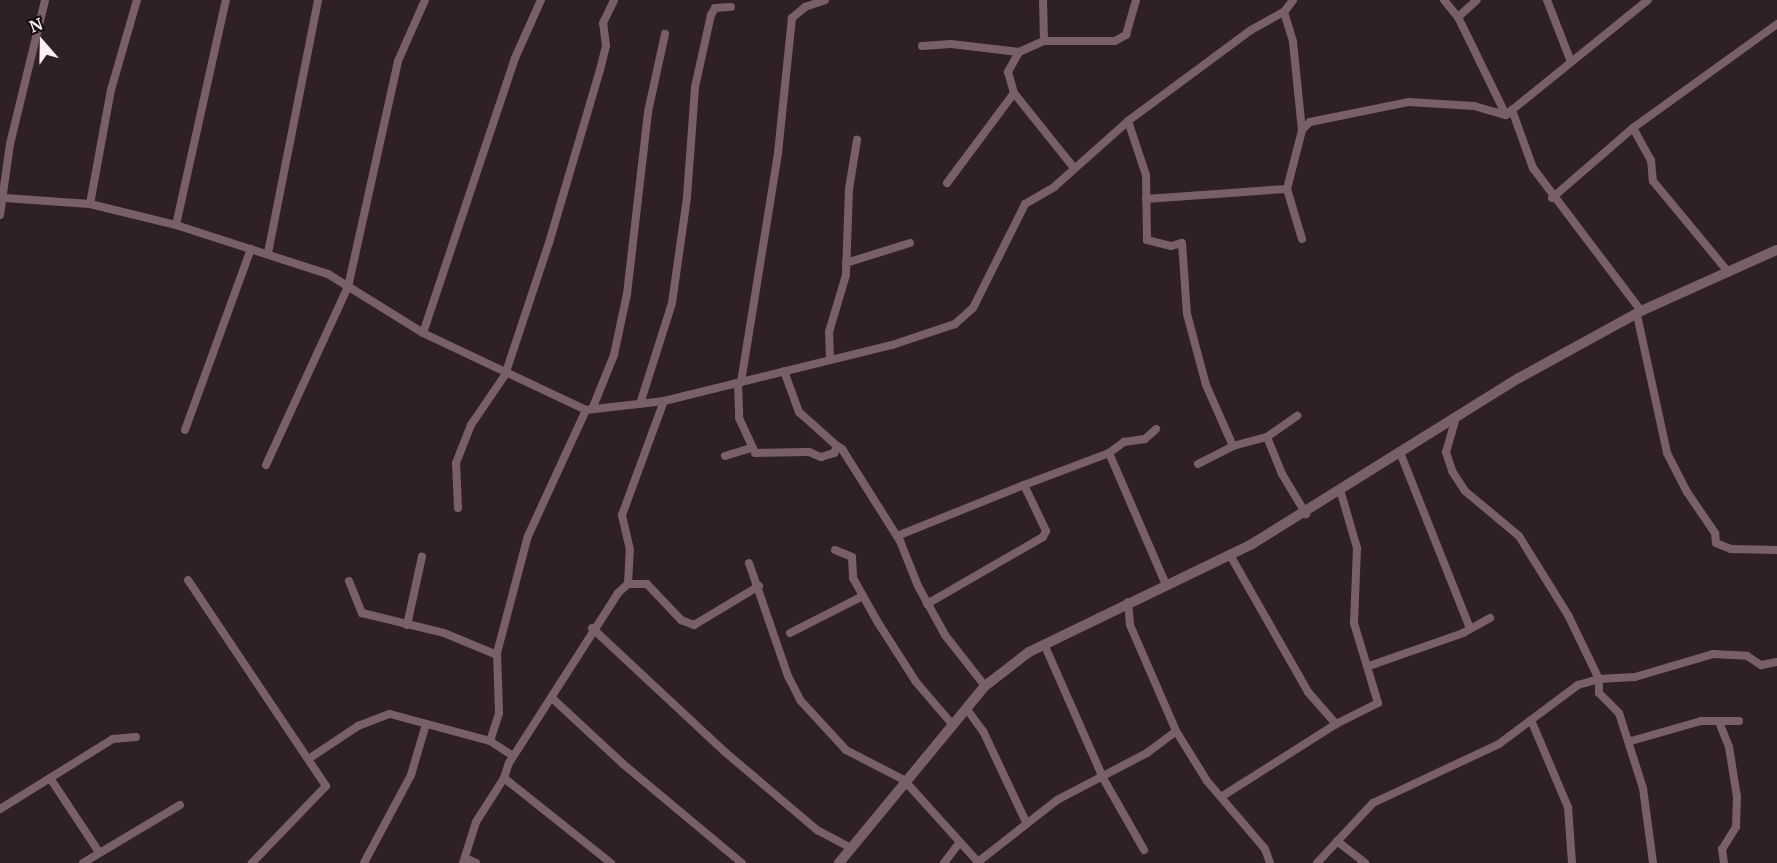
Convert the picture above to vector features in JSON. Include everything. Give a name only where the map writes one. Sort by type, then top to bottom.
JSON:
[{"type":"street","points":[[0,215],[5,198],[10,144],[45,0]]},
{"type":"street","points":[[90,204],[111,90],[137,0]]},
{"type":"street","points":[[176,225],[191,173],[226,0]]},
{"type":"street","points":[[267,253],[318,0]]},
{"type":"street","points":[[266,465],[348,287],[398,61],[425,0]]},
{"type":"street","points":[[423,333],[515,58],[541,0]]},
{"type":"street","points":[[458,508],[456,463],[471,424],[505,375],[549,243],[591,102],[606,46],[603,23],[614,0]]},
{"type":"street","points":[[825,0],[804,7],[792,18],[778,153],[739,382],[739,418],[752,448],[762,455],[809,452],[821,457],[834,453],[837,446]]},
{"type":"street","points":[[1043,0],[1044,41]]},
{"type":"street","points":[[922,46],[951,44],[1019,52],[1044,41],[1115,41],[1126,35],[1136,0]]},
{"type":"street","points":[[5,198],[90,204],[176,225],[328,274],[423,333],[505,375],[589,409],[664,401],[830,359],[955,324],[977,301],[1025,204],[1054,187],[1128,121],[1251,30],[1284,12],[1293,0]]},
{"type":"street","points":[[1444,0],[1458,17],[1509,112],[1533,168],[1552,198],[1639,313],[1667,453],[1687,492],[1715,533],[1716,543],[1731,549],[1777,550]]},
{"type":"street","points":[[1458,17],[1477,0]]},
{"type":"street","points":[[1547,0],[1571,62]]},
{"type":"street","points":[[1302,129],[1310,122],[1407,102],[1474,106],[1509,112],[1648,0]]},
{"type":"street","points":[[640,404],[672,303],[687,197],[695,87],[711,15],[715,8],[731,7]]},
{"type":"street","points":[[1284,12],[1294,53],[1302,129],[1287,189],[1302,239]]},
{"type":"street","points":[[1552,198],[1633,128],[1777,24]]},
{"type":"street","points":[[490,741],[499,712],[497,655],[528,536],[614,354],[627,294],[646,123],[665,34]]},
{"type":"street","points":[[1019,52],[1008,72],[1014,93],[1074,168]]},
{"type":"street","points":[[947,183],[1014,93]]},
{"type":"street","points":[[1128,121],[1146,175],[1146,240],[1171,246],[1182,243],[1187,314],[1206,385],[1233,446]]},
{"type":"street","points":[[1633,128],[1652,160],[1653,181],[1729,273]]},
{"type":"street","points":[[830,359],[829,332],[845,285],[849,189],[857,140]]},
{"type":"street","points":[[1146,200],[1287,189]]},
{"type":"street","points":[[846,263],[910,243]]},
{"type":"street","points":[[185,430],[251,249]]},
{"type":"street","points":[[839,863],[904,780],[952,724],[985,686],[1010,664],[1044,644],[1230,555],[1306,514],[1455,421],[1519,378],[1639,313],[1777,250]]},
{"type":"street","points":[[784,371],[799,412],[851,460],[897,536],[927,604],[985,686]]},
{"type":"street","points":[[476,863],[464,861],[476,822],[504,778],[513,756],[552,698],[592,628],[628,584],[630,550],[622,515],[664,401]]},
{"type":"street","points":[[1198,464],[1233,446],[1267,437],[1297,416]]},
{"type":"street","points":[[1455,421],[1446,452],[1452,471],[1464,491],[1519,536],[1553,585],[1599,679],[1599,693],[1619,713],[1631,741],[1643,789],[1653,863]]},
{"type":"street","points":[[897,536],[1108,453],[1124,442],[1145,439],[1156,429]]},
{"type":"street","points":[[1267,437],[1282,474],[1306,514]]},
{"type":"street","points":[[725,456],[752,448]]},
{"type":"street","points":[[1108,453],[1166,585]]},
{"type":"street","points":[[1401,454],[1470,628]]},
{"type":"street","points":[[927,604],[1043,537],[1046,531],[1024,485]]},
{"type":"street","points":[[1221,797],[1336,724],[1378,703],[1369,666],[1354,623],[1357,548],[1341,493]]},
{"type":"street","points":[[835,550],[852,557],[853,578],[863,596],[916,682],[952,724]]},
{"type":"street","points":[[1230,555],[1308,692],[1336,724]]},
{"type":"street","points":[[407,625],[422,556]]},
{"type":"street","points":[[749,562],[788,676],[800,700],[846,750],[904,780],[978,863],[1026,822],[1057,800],[1103,778],[1176,731]]},
{"type":"street","points":[[188,580],[310,758],[326,786],[252,863]]},
{"type":"street","points":[[349,581],[362,614],[444,633],[497,655]]},
{"type":"street","points":[[628,584],[647,584],[681,620],[694,625],[759,586]]},
{"type":"street","points":[[790,633],[863,596]]},
{"type":"street","points":[[1128,602],[1134,633],[1176,731],[1221,797],[1265,849],[1270,863]]},
{"type":"street","points":[[1369,666],[1470,628],[1490,618]]},
{"type":"street","points":[[592,628],[724,752],[817,830],[851,848]]},
{"type":"street","points":[[1044,644],[1103,778],[1144,850]]},
{"type":"street","points":[[1317,863],[1373,803],[1492,748],[1578,685],[1599,679],[1635,677],[1713,654],[1748,656],[1761,665],[1777,662]]},
{"type":"street","points":[[552,698],[623,764],[742,863]]},
{"type":"street","points":[[966,708],[983,731],[1026,822]]},
{"type":"street","points":[[310,758],[358,726],[390,714],[490,741],[513,756]]},
{"type":"street","points":[[1531,720],[1568,807],[1572,863]]},
{"type":"street","points":[[1631,741],[1701,722],[1739,721]]},
{"type":"street","points":[[1719,722],[1729,747],[1737,797],[1736,827],[1722,849],[1724,863]]},
{"type":"street","points":[[364,863],[411,775],[426,724]]},
{"type":"street","points":[[0,809],[113,739],[136,737]]},
{"type":"street","points":[[50,778],[99,852]]},
{"type":"street","points":[[504,778],[611,863]]},
{"type":"street","points":[[83,863],[180,805]]},
{"type":"street","points":[[1336,841],[1365,863]]},
{"type":"street","points":[[944,863],[958,843]]}]
